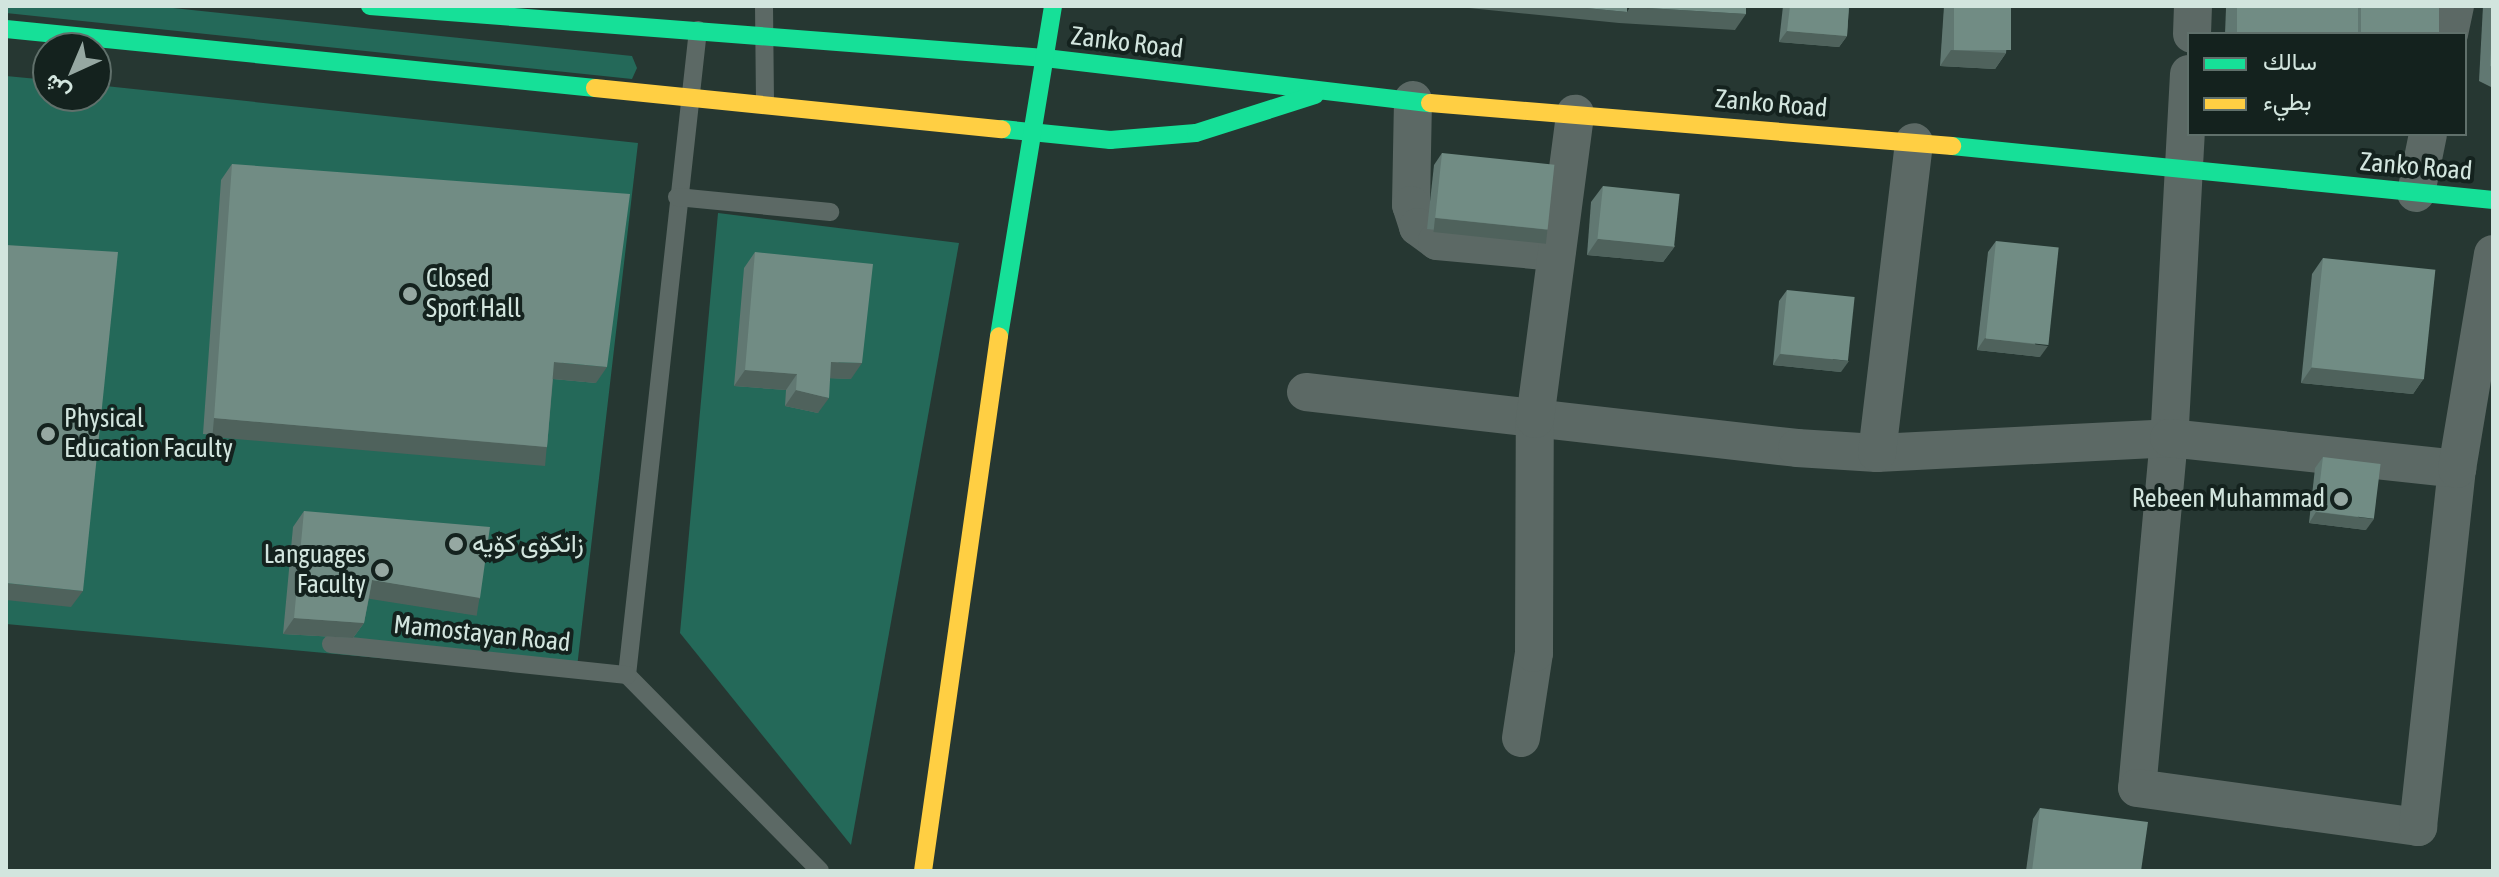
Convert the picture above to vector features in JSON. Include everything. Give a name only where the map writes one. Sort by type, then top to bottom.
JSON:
[{"type":"street","name":"Zanko Road","points":[[374,6],[1045,58],[1318,94],[1914,142],[2493,200]]},
{"type":"street","points":[[923,871],[1029,128],[1053,6]]},
{"type":"street","points":[[2192,32],[2193,6]]},
{"type":"street","points":[[2449,32],[2455,6]]},
{"type":"street","points":[[6,29],[765,102],[872,106],[1095,139],[1167,137],[1238,124],[1318,94]]},
{"type":"street","points":[[875,72],[878,45]]},
{"type":"street","points":[[1413,100],[1411,205],[1418,227],[1437,241],[1556,252]]},
{"type":"street","points":[[2187,106],[2169,438],[2137,788],[2418,827],[2457,469],[2493,254]]},
{"type":"street","points":[[1521,738],[1534,653],[1535,419],[1575,114]]},
{"type":"street","points":[[2416,193],[2428,136]]},
{"type":"street","points":[[1877,453],[1914,142]]},
{"type":"street","points":[[1306,392],[1535,419],[1877,453],[2169,438],[2457,469]]},
{"type":"lane","points":[[764,6],[765,102]]},
{"type":"lane","points":[[698,30],[677,197],[627,675],[820,871]]},
{"type":"lane","points":[[677,197],[830,212]]},
{"type":"lane","name":"Mamostayan Road","points":[[331,644],[627,675]]},
{"type":"green space","points":[[6,6],[154,6],[632,56],[637,68],[632,79],[6,13]]},
{"type":"green space","points":[[6,76],[32,78],[32,112],[112,112],[112,87],[638,143],[576,676],[6,624]]},
{"type":"green space","points":[[718,213],[959,243],[851,845],[680,633]]},
{"type":"building","points":[[1565,6],[1627,6],[1627,12]]},
{"type":"building","points":[[1746,6],[1746,14],[1630,7]]},
{"type":"building","points":[[1790,6],[1849,6],[1847,36],[1787,31]]},
{"type":"building","points":[[1954,6],[2011,6],[2011,50],[1954,50]]},
{"type":"building","points":[[2237,6],[2358,6],[2358,32],[2237,32]]},
{"type":"building","points":[[2361,6],[2439,6],[2439,32],[2361,32]]},
{"type":"building","points":[[2493,12],[2493,67],[2490,66]]},
{"type":"building","points":[[1442,153],[1554,165],[1548,229],[1435,218]]},
{"type":"building","name":"Closed Sport Hall","points":[[232,164],[630,194],[607,367],[554,362],[547,447],[214,418]]},
{"type":"building","points":[[1603,186],[1680,194],[1674,247],[1597,239]]},
{"type":"building","points":[[1996,241],[2059,248],[2048,345],[1986,338]]},
{"type":"building","name":"Physical Education Faculty","points":[[6,245],[118,252],[83,591],[6,583]]},
{"type":"building","points":[[755,252],[873,264],[862,363],[831,362],[829,398],[796,390],[797,374],[745,370]]},
{"type":"building","points":[[2323,258],[2435,270],[2424,379],[2312,367]]},
{"type":"building","points":[[1787,290],[1855,297],[1848,361],[1780,354]]},
{"type":"building","name":"Rebeen Muhammad","points":[[2323,457],[2381,464],[2374,519],[2316,512]]},
{"type":"building","name":"Languages Faculty","points":[[304,511],[490,527],[480,598],[372,580],[364,623],[294,618]]},
{"type":"building","points":[[2040,808],[2148,822],[2141,871],[2032,871]]},
{"type":"traffic: fast","points":[[370,6],[1045,58],[1430,103]]},
{"type":"traffic: fast","points":[[999,336],[1053,6]]},
{"type":"traffic: fast","points":[[6,29],[595,88]]},
{"type":"traffic: fast","points":[[1002,129],[1110,140],[1196,133],[1315,95]]},
{"type":"traffic: fast","points":[[1952,146],[2493,200]]},
{"type":"traffic: slow","points":[[595,88],[1002,129]]},
{"type":"traffic: slow","points":[[1430,103],[1952,146]]},
{"type":"traffic: slow","points":[[923,871],[999,336]]},
{"type":"place","name":"Closed Sport Hall","points":[[410,294]]},
{"type":"place","name":"Physical Education Faculty","points":[[48,434]]},
{"type":"place","name":"Rebeen Muhammad","points":[[2341,499]]},
{"type":"place","name":"زانکۆی کۆیە","points":[[456,544]]},
{"type":"place","name":"Languages Faculty","points":[[382,570]]}]
